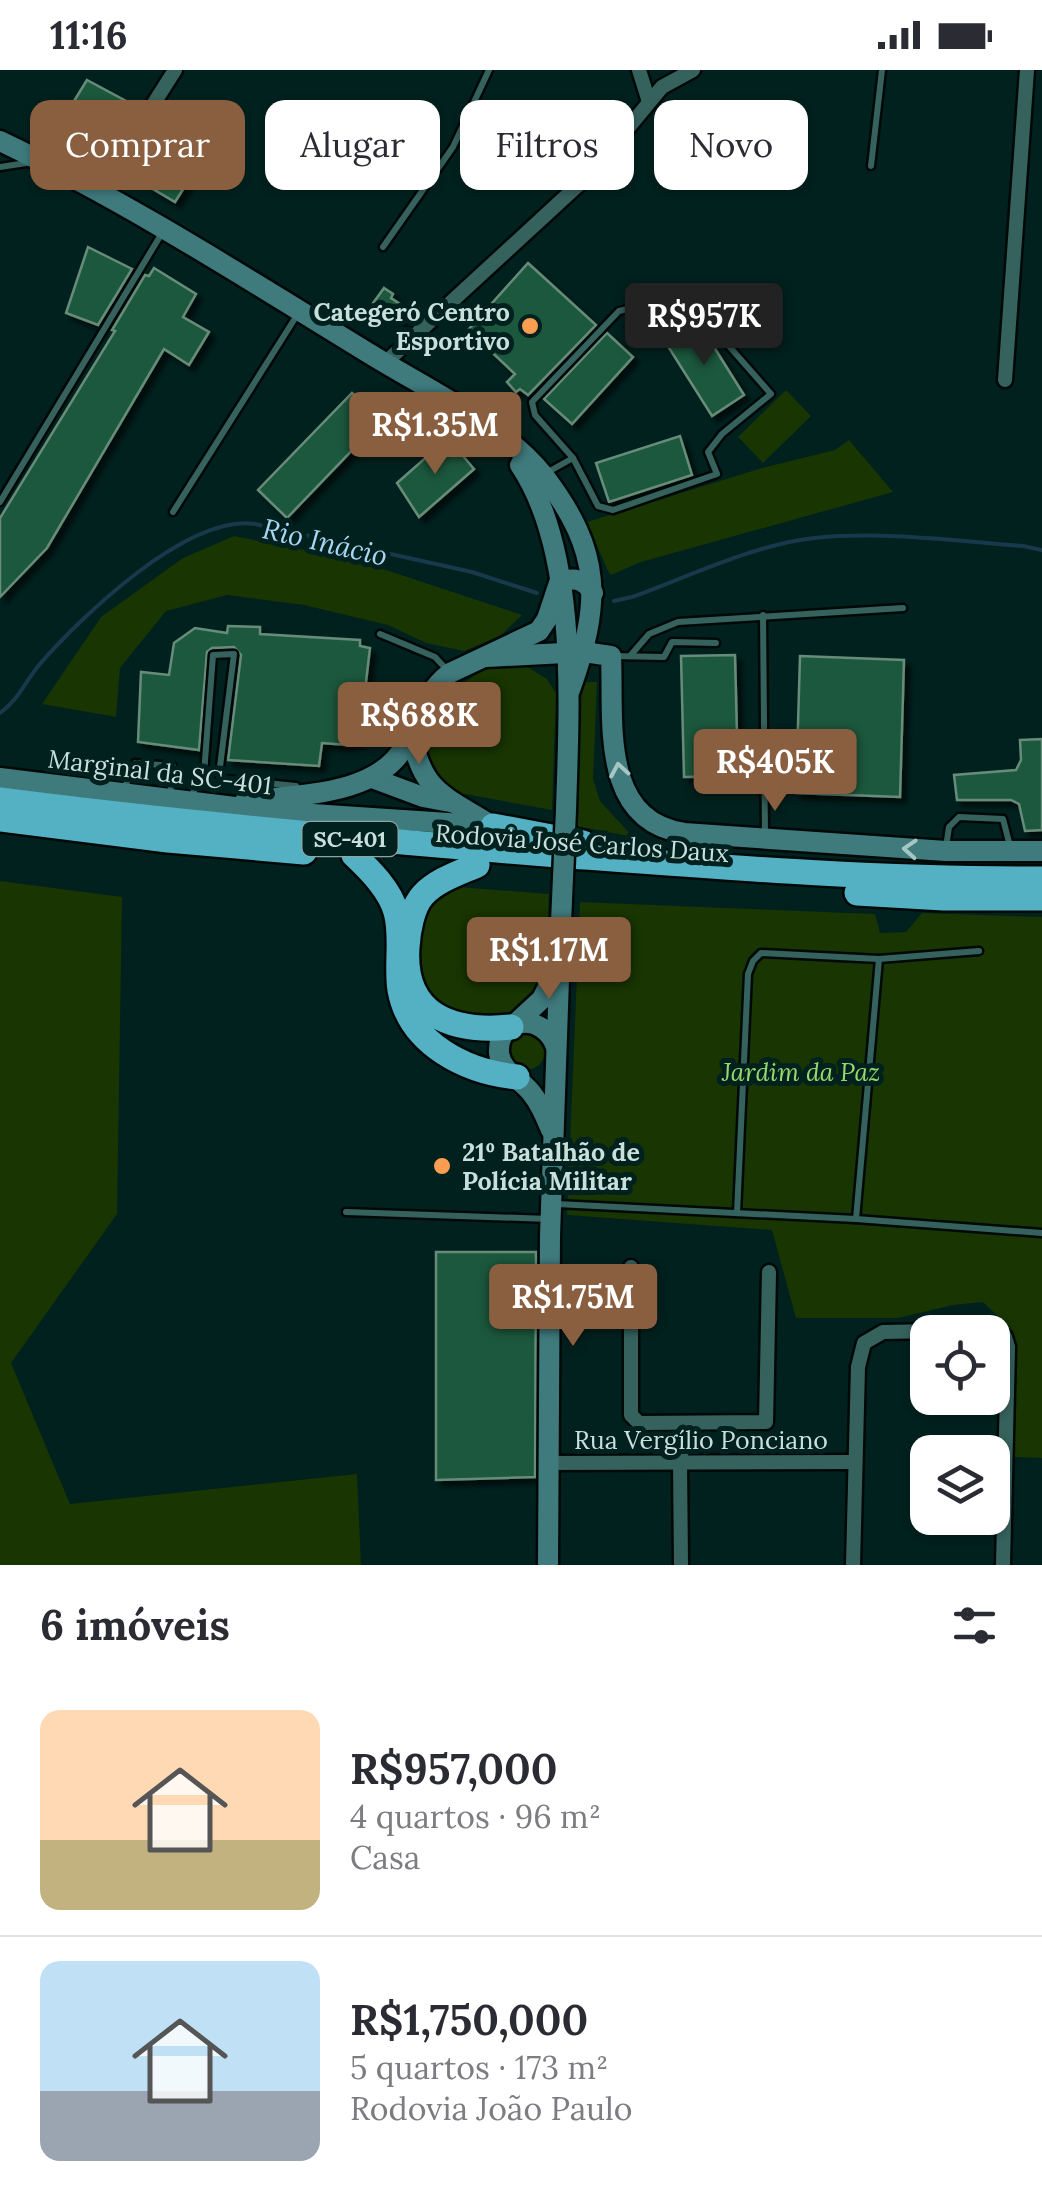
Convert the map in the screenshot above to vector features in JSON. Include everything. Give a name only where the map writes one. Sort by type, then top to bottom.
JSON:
[{"type":"highway","name":"Rodovia José Carlos Daux","points":[[0,800],[276,833],[701,866],[916,878],[1042,879]]},
{"type":"highway","name":"Rodovia José Carlos Daux","points":[[0,819],[238,848],[912,896],[1042,898]]},
{"type":"highway","points":[[494,826],[701,866]]},
{"type":"highway","points":[[354,856],[389,896],[396,913],[400,990],[417,1028],[461,1064],[488,1074],[517,1077]]},
{"type":"highway","points":[[478,865],[442,881],[419,899],[408,932],[406,957],[410,978],[421,1002],[438,1017],[478,1030],[512,1027]]},
{"type":"main road","points":[[0,141],[30,155]]},
{"type":"main road","points":[[92,190],[385,363],[523,453],[566,510],[582,546],[593,593],[590,628],[572,667]]},
{"type":"main road","points":[[483,424],[531,481],[552,545],[572,667],[552,1132],[548,1565]]},
{"type":"main road","points":[[552,545],[563,556],[582,546]]},
{"type":"main road","points":[[559,584],[581,580],[593,593]]},
{"type":"main road","points":[[218,804],[338,787],[372,778],[392,765],[437,682],[450,672],[538,631],[547,619],[559,584]]},
{"type":"main road","points":[[486,657],[538,656],[572,667],[620,656],[619,778],[638,812],[658,827],[946,852],[1042,852]]},
{"type":"main road","points":[[411,734],[422,775],[457,804],[494,826]]},
{"type":"main road","name":"Marginal da SC-401","points":[[0,778],[322,816],[494,826]]},
{"type":"main road","points":[[372,778],[423,797],[457,804]]},
{"type":"main road","points":[[552,1132],[536,1098],[504,1066],[499,1049],[505,1033],[542,998],[560,962]]},
{"type":"main road","points":[[512,1027],[520,1023],[539,1024],[547,1030],[556,1051],[550,1067],[541,1076],[517,1077]]},
{"type":"street","points":[[97,193],[174,70]]},
{"type":"street","points":[[639,70],[649,102]]},
{"type":"street","points":[[1005,380],[1026,70]]},
{"type":"street","points":[[385,363],[588,174],[662,87],[686,71]]},
{"type":"street","points":[[631,1267],[631,1416],[639,1423],[766,1422],[769,1272]]},
{"type":"street","points":[[853,1565],[858,1367],[864,1343],[884,1332],[998,1332],[1005,1337],[1008,1347],[1003,1565]]},
{"type":"street","points":[[680,1565],[680,1462],[686,1424]]},
{"type":"street","name":"Rua Vergílio Ponciano","points":[[548,1463],[855,1462]]},
{"type":"lane","points":[[383,248],[453,148],[489,70]]},
{"type":"lane","points":[[872,166],[882,70]]},
{"type":"lane","points":[[0,168],[30,162]]},
{"type":"lane","points":[[0,502],[86,354],[164,231]]},
{"type":"lane","points":[[632,308],[658,318],[700,313],[771,394],[722,434],[708,452],[717,474],[613,510],[598,506],[573,458],[536,415],[532,402],[619,311],[632,308]]},
{"type":"lane","points":[[172,512],[299,311]]},
{"type":"lane","points":[[542,474],[573,458]]},
{"type":"lane","points":[[620,656],[649,634],[678,622],[903,608]]},
{"type":"lane","points":[[763,616],[765,838]]},
{"type":"lane","points":[[380,634],[435,657],[450,672]]},
{"type":"lane","points":[[620,656],[664,657],[672,642],[716,643]]},
{"type":"lane","points":[[123,792],[134,763],[173,766],[178,799],[201,783],[213,655],[234,654],[219,760],[222,778],[274,786],[338,787]]},
{"type":"lane","points":[[946,852],[953,820],[998,817],[1006,824],[1011,852]]},
{"type":"lane","points":[[737,1213],[748,974],[753,961],[761,954],[879,958],[979,951]]},
{"type":"lane","points":[[856,1219],[879,958]]},
{"type":"lane","points":[[346,1212],[737,1213],[1042,1233]]},
{"type":"green space","points":[[786,390],[811,416],[763,463],[738,437]]},
{"type":"green space","points":[[849,440],[893,492],[641,562],[611,575],[587,522],[762,468],[835,450]]},
{"type":"green space","points":[[234,536],[356,560],[522,615],[500,636],[464,651],[426,643],[388,625],[304,605],[227,595],[166,611],[120,668],[116,717],[42,704],[101,617],[183,558]]},
{"type":"green space","points":[[526,666],[547,679],[556,693],[552,810],[449,791],[430,772],[423,754],[449,693],[487,667]]},
{"type":"green space","points":[[582,682],[597,682],[593,779],[600,801],[633,837],[577,826]]},
{"type":"green space","points":[[0,881],[122,897],[117,1214],[11,1363],[70,1504],[357,1474],[361,1565],[0,1565]]},
{"type":"green space","points":[[458,887],[549,894],[545,977],[529,1002],[492,1022],[447,1015],[421,987],[416,931],[424,909],[438,893]]},
{"type":"green space","name":"Jardim da Paz","points":[[580,902],[875,914],[880,933],[906,932],[922,913],[1042,917],[1042,1458],[1014,1457],[1010,1315],[996,1315],[983,1302],[898,1318],[796,1318],[772,1230],[567,1215]]},
{"type":"green space","points":[[526,1032],[540,1037],[545,1051],[540,1065],[526,1070],[512,1065],[507,1051],[512,1037]]},
{"type":"building","points":[[87,80],[124,100],[75,100]]},
{"type":"building","points":[[155,190],[183,190],[175,202]]},
{"type":"building","points":[[88,247],[132,269],[98,325],[66,313]]},
{"type":"building","name":"Categeró Centro Esportivo","points":[[528,263],[596,325],[528,395],[520,389],[516,392],[507,382],[515,374],[468,330]]},
{"type":"building","points":[[154,268],[196,294],[183,317],[209,332],[189,365],[164,349],[47,548],[0,597],[0,518],[145,275],[149,276]]},
{"type":"building","points":[[384,288],[393,294],[391,298],[412,312],[400,324],[371,306]]},
{"type":"building","points":[[697,320],[744,395],[712,416],[664,340]]},
{"type":"building","points":[[607,333],[633,357],[572,424],[544,399]]},
{"type":"building","points":[[352,393],[382,419],[287,518],[258,490]]},
{"type":"building","points":[[680,436],[692,475],[609,502],[596,463]]},
{"type":"building","points":[[448,438],[474,469],[419,517],[397,483]]},
{"type":"building","points":[[228,626],[260,627],[260,634],[360,640],[360,646],[370,648],[359,741],[348,745],[322,743],[319,766],[228,760],[241,655],[234,647],[212,648],[207,652],[199,750],[138,742],[141,672],[169,675],[174,643],[195,628],[227,633]]},
{"type":"building","points":[[735,655],[738,776],[684,777],[681,656]]},
{"type":"building","points":[[800,656],[904,660],[900,797],[796,793]]},
{"type":"building","points":[[1042,739],[1042,830],[1025,831],[1019,804],[1011,800],[957,800],[954,775],[1016,770],[1021,760],[1020,740]]},
{"type":"building","points":[[436,1252],[536,1252],[535,1477],[436,1480]]},
{"type":"waterway","name":"Rio Inácio","points":[[0,713],[81,621],[137,573],[198,535],[228,525],[255,524],[472,572],[537,593]]},
{"type":"waterway","name":"Rio Inácio","points":[[614,601],[745,554],[815,538],[919,538],[1042,550]]},
{"type":"place","name":"Categeró Centro Esportivo","points":[[530,326]]},
{"type":"place","name":"21º Batalhão de Polícia Militar","points":[[442,1166]]}]
